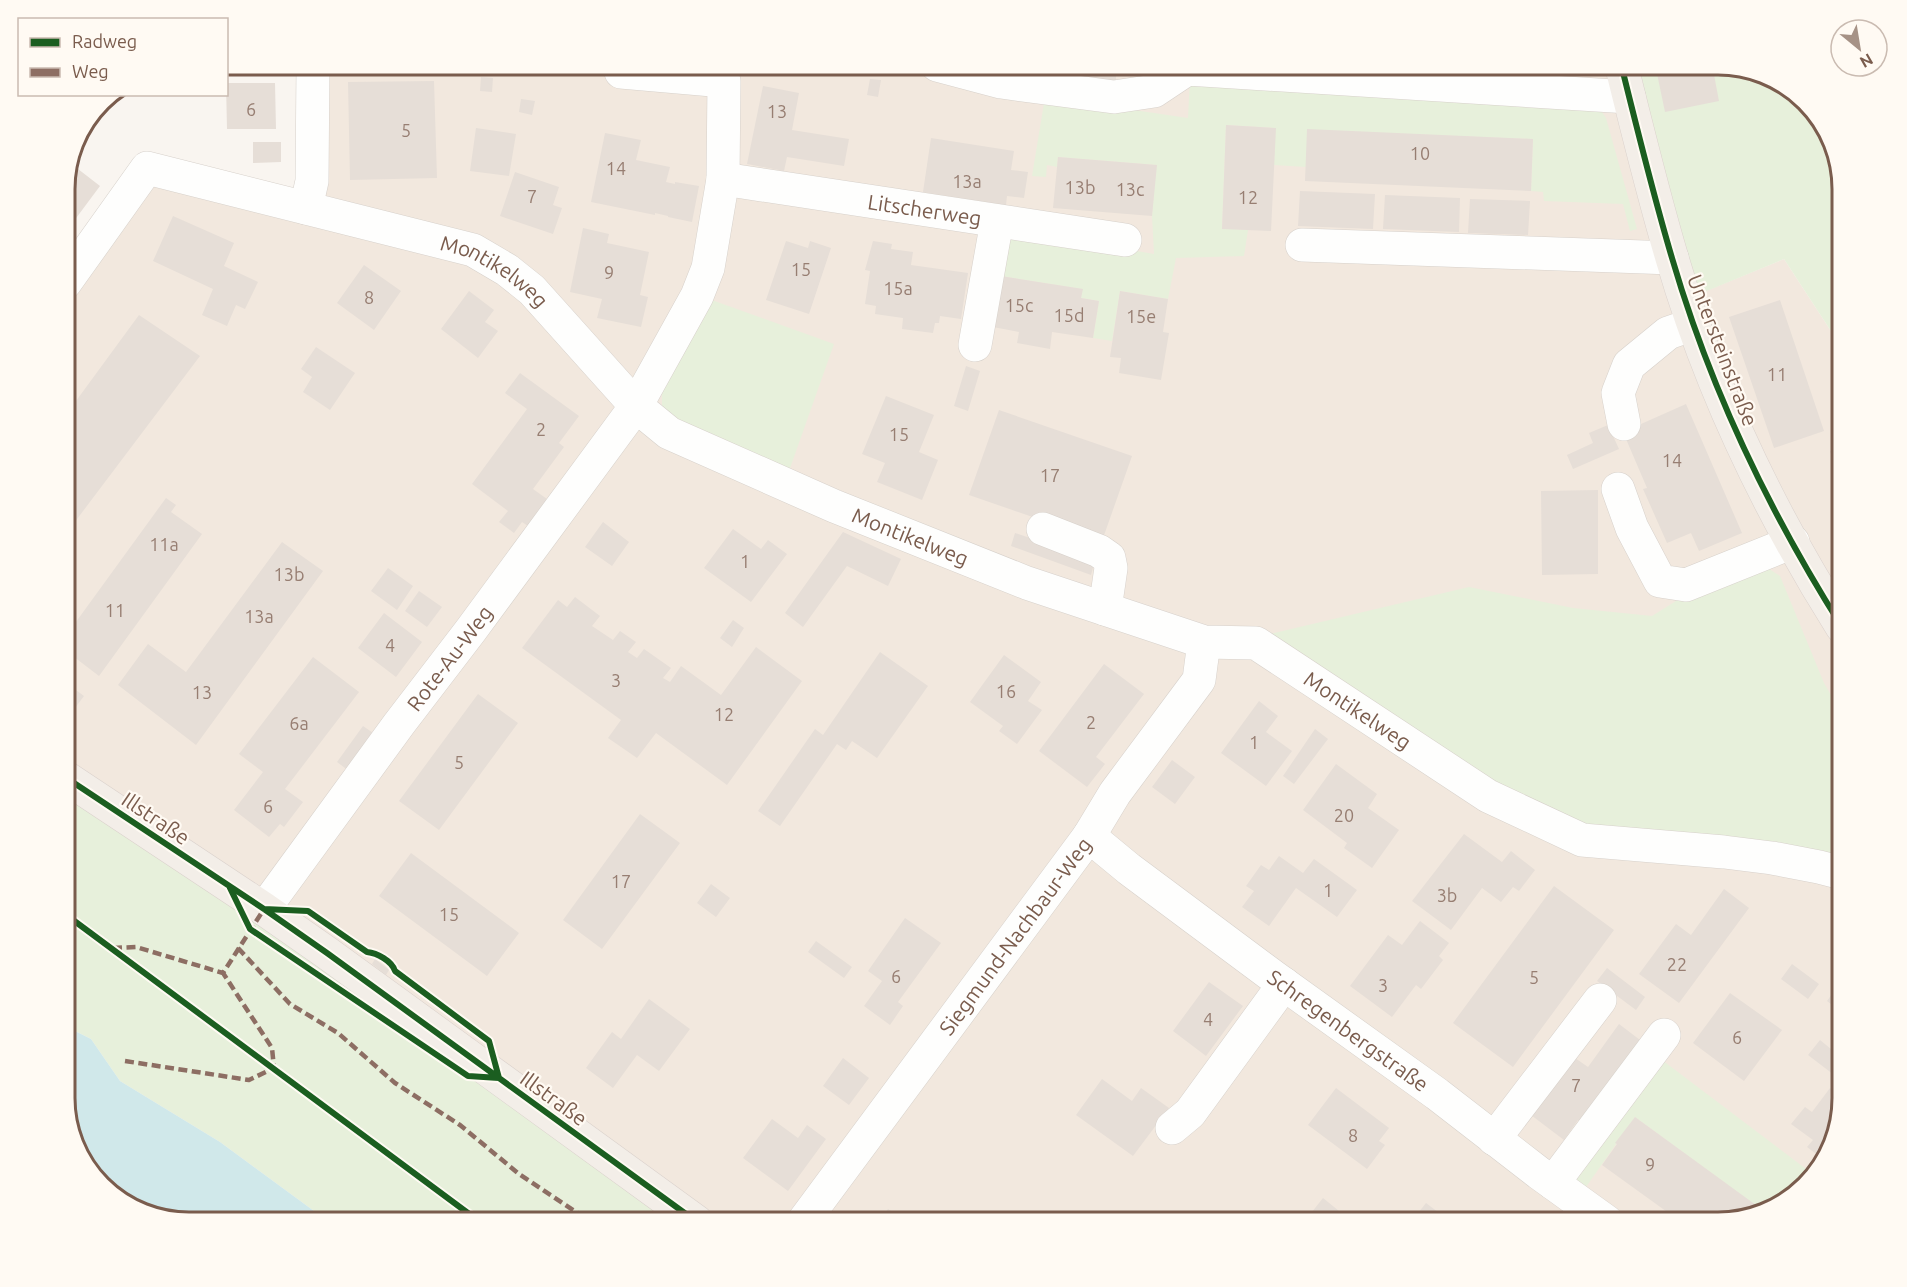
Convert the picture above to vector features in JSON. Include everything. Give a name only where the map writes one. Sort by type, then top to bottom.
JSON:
[{"type":"main road","name":"Untersteinstraße","points":[[1624,75],[1672,258],[1720,395],[1749,460],[1832,610]]},
{"type":"main road","name":"Illstraße","points":[[75,784],[264,909],[684,1212]]},
{"type":"street","points":[[306,208],[312,181],[313,75]]},
{"type":"street","points":[[636,406],[697,296],[708,268],[723,179],[724,81],[655,75]]},
{"type":"street","points":[[975,75],[1001,82],[1114,97],[1154,91],[1178,75]]},
{"type":"street","points":[[1282,75],[1629,97]]},
{"type":"street","name":"Montikelweg","points":[[75,269],[147,168],[473,250],[507,270],[532,290],[636,406],[669,433],[834,506],[1027,583],[1204,642],[1256,643],[1488,796],[1582,840],[1724,852],[1772,858],[1832,870]]},
{"type":"street","name":"Litscherweg","points":[[723,179],[1125,240]]},
{"type":"street","points":[[975,345],[997,221]]},
{"type":"street","points":[[1302,245],[1672,258]]},
{"type":"street","points":[[1624,424],[1618,393],[1629,364],[1668,333],[1694,324]]},
{"type":"street","name":"Rote-Au-Weg","points":[[264,909],[636,406]]},
{"type":"street","points":[[1618,489],[1632,528],[1660,581],[1686,585],[1793,542]]},
{"type":"street","points":[[1043,529],[1099,551],[1109,558],[1111,568],[1105,609]]},
{"type":"street","name":"Siegmund-Nachbaur-Weg","points":[[809,1212],[1089,836],[1115,793],[1200,680],[1204,642]]},
{"type":"street","name":"Schregenbergstraße","points":[[1089,836],[1129,869],[1437,1094],[1593,1212]]},
{"type":"street","points":[[1172,1128],[1190,1113],[1284,984]]},
{"type":"street","points":[[1494,1139],[1600,1000]]},
{"type":"street","points":[[1553,1183],[1664,1035]]},
{"type":"shaded area","points":[[311,75],[1624,75],[1686,299],[1784,259],[1832,333],[1832,1106],[1826,1135],[1813,1161],[1788,1189],[1775,1197],[1748,1208],[1718,1212],[683,1212],[75,784],[75,269],[147,168],[306,208]]},
{"type":"green space","points":[[1618,75],[1718,75],[1755,81],[1781,94],[1804,114],[1820,138],[1826,152],[1832,181],[1832,333],[1784,259],[1685,300]]},
{"type":"green space","points":[[1190,78],[1598,106],[1606,118],[1637,229],[1630,231],[1623,204],[1544,201],[1543,192],[1531,191],[1533,139],[1308,130],[1306,167],[1274,165],[1275,128],[1226,125],[1222,228],[1248,230],[1244,256],[1176,258],[1168,299],[1120,291],[1112,341],[1093,338],[1099,301],[1081,298],[1082,289],[1001,276],[1001,246],[1013,235],[1033,233],[1154,254],[1152,216],[1156,165],[1058,157],[1057,167],[1047,165],[1046,177],[1032,176],[1045,97],[1188,118]]},
{"type":"green space","points":[[709,299],[834,344],[789,471],[684,429],[662,406],[662,391]]},
{"type":"green space","points":[[1766,567],[1780,576],[1824,683],[1832,697],[1832,862],[1581,825],[1458,767],[1270,634],[1469,587],[1573,608],[1652,616],[1684,596]]},
{"type":"green space","points":[[75,784],[683,1212],[315,1212],[220,1142],[120,1081],[91,1039],[75,1031]]},
{"type":"green space","points":[[1658,1057],[1807,1169],[1788,1189],[1755,1205],[1635,1117],[1586,1187],[1565,1172]]},
{"type":"water","points":[[75,1031],[91,1039],[120,1081],[220,1142],[315,1212],[174,1211],[152,1206],[119,1189],[98,1168],[81,1135],[75,1106]]},
{"type":"building","points":[[1088,75],[1116,75],[1116,82],[1088,82]]},
{"type":"building","points":[[1657,75],[1714,75],[1719,101],[1665,112]]},
{"type":"building","points":[[481,77],[493,78],[492,92],[480,91]]},
{"type":"building","points":[[870,79],[881,80],[878,97],[867,95]]},
{"type":"building","points":[[434,81],[437,178],[350,180],[348,82]]},
{"type":"building","points":[[228,83],[275,83],[276,129],[227,129]]},
{"type":"building","points":[[763,86],[799,93],[792,130],[849,139],[844,166],[787,157],[784,171],[747,164]]},
{"type":"building","points":[[521,99],[535,101],[532,115],[519,112]]},
{"type":"building","points":[[1226,125],[1276,128],[1271,231],[1222,229]]},
{"type":"building","points":[[476,128],[516,134],[509,176],[470,171]]},
{"type":"building","points":[[1307,129],[1533,139],[1531,191],[1305,181]]},
{"type":"building","points":[[605,133],[641,140],[636,160],[670,167],[666,182],[699,186],[692,222],[591,202]]},
{"type":"building","points":[[931,138],[1014,151],[1011,170],[1028,172],[1024,198],[1007,196],[1006,205],[923,192]]},
{"type":"building","points":[[253,142],[281,142],[281,162],[253,163]]},
{"type":"building","points":[[1058,157],[1157,165],[1152,216],[1053,208]]},
{"type":"building","points":[[77,168],[100,186],[75,220]]},
{"type":"building","points":[[515,172],[559,187],[553,205],[562,208],[553,234],[500,216]]},
{"type":"building","points":[[1300,191],[1375,194],[1373,229],[1298,226]]},
{"type":"building","points":[[1385,195],[1460,198],[1459,232],[1383,229]]},
{"type":"building","points":[[1470,199],[1530,201],[1528,235],[1468,233]]},
{"type":"building","points":[[173,216],[234,243],[224,266],[258,282],[245,309],[236,305],[227,326],[202,315],[213,289],[153,261]]},
{"type":"building","points":[[583,228],[609,234],[607,243],[649,252],[640,295],[648,297],[641,327],[597,318],[602,299],[570,292]]},
{"type":"building","points":[[786,241],[808,248],[810,241],[831,248],[809,314],[766,300]]},
{"type":"building","points":[[873,241],[892,244],[891,249],[913,252],[911,265],[968,273],[961,319],[940,316],[939,323],[935,323],[933,333],[902,329],[903,318],[875,314],[876,306],[865,304],[870,271],[865,270]]},
{"type":"building","points":[[364,265],[401,291],[374,330],[337,303]]},
{"type":"building","points":[[1001,276],[1083,289],[1081,298],[1099,301],[1093,338],[1052,332],[1050,349],[1017,343],[1019,332],[993,327]]},
{"type":"building","points":[[469,291],[494,310],[485,322],[498,331],[478,358],[441,329]]},
{"type":"building","points":[[1120,291],[1168,299],[1163,332],[1169,333],[1161,380],[1119,373],[1121,358],[1110,357]]},
{"type":"building","points":[[1780,300],[1824,431],[1774,448],[1729,317]]},
{"type":"building","points":[[139,315],[200,356],[75,522],[75,402]]},
{"type":"building","points":[[316,347],[355,373],[330,410],[303,392],[312,377],[301,369]]},
{"type":"building","points":[[966,366],[980,371],[968,411],[954,406]]},
{"type":"building","points":[[520,373],[579,416],[559,443],[564,447],[533,489],[547,499],[528,526],[522,522],[514,533],[499,522],[508,511],[472,484],[527,409],[505,393]]},
{"type":"building","points":[[886,396],[934,415],[919,452],[938,460],[922,500],[877,482],[885,463],[862,454]]},
{"type":"building","points":[[1686,404],[1742,533],[1699,551],[1691,533],[1667,543],[1643,489],[1647,488],[1623,432]]},
{"type":"building","points":[[999,410],[1132,456],[1102,541],[969,495]]},
{"type":"building","points":[[1608,425],[1619,449],[1573,469],[1567,455],[1593,443],[1589,433]]},
{"type":"building","points":[[1598,490],[1598,574],[1542,575],[1541,491]]},
{"type":"building","points":[[166,498],[176,505],[171,512],[202,534],[99,676],[75,658],[75,623]]},
{"type":"building","points":[[603,522],[629,542],[612,566],[585,547]]},
{"type":"building","points":[[733,529],[761,549],[768,540],[787,554],[751,602],[704,568]]},
{"type":"building","points":[[843,532],[901,559],[888,586],[847,566],[803,627],[785,613]]},
{"type":"building","points":[[1015,533],[1095,560],[1091,575],[1011,546]]},
{"type":"building","points":[[282,542],[323,571],[196,745],[118,685],[148,644],[186,672]]},
{"type":"building","points":[[388,568],[413,586],[397,610],[371,591]]},
{"type":"building","points":[[419,591],[442,607],[427,627],[405,611]]},
{"type":"building","points":[[575,597],[600,616],[592,626],[613,640],[620,631],[636,642],[628,652],[637,658],[644,649],[671,668],[663,678],[670,682],[681,666],[721,695],[756,647],[802,681],[727,785],[656,733],[637,758],[608,738],[621,720],[522,648],[558,600],[567,607]]},
{"type":"building","points":[[384,613],[422,642],[396,677],[358,648]]},
{"type":"building","points":[[733,620],[744,628],[732,647],[720,638]]},
{"type":"building","points":[[880,652],[928,686],[877,758],[852,741],[846,750],[837,744],[780,826],[758,811],[815,729],[823,735]]},
{"type":"building","points":[[1004,655],[1041,682],[1028,701],[1042,710],[1017,744],[999,731],[1003,726],[970,702]]},
{"type":"building","points":[[313,657],[359,692],[285,789],[303,802],[284,827],[280,824],[269,837],[234,810],[263,772],[239,754]]},
{"type":"building","points":[[1104,664],[1144,694],[1096,757],[1105,764],[1087,787],[1039,751]]},
{"type":"building","points":[[75,689],[84,696],[75,708]]},
{"type":"building","points":[[478,694],[518,723],[439,830],[399,801]]},
{"type":"building","points":[[1259,701],[1278,716],[1266,732],[1292,751],[1266,786],[1221,753]]},
{"type":"building","points":[[363,726],[376,735],[349,771],[337,762]]},
{"type":"building","points":[[1315,729],[1328,739],[1294,784],[1283,776]]},
{"type":"building","points":[[1172,760],[1195,777],[1175,804],[1152,787]]},
{"type":"building","points":[[1336,764],[1377,794],[1368,808],[1399,830],[1372,868],[1344,848],[1347,843],[1303,810]]},
{"type":"building","points":[[640,814],[680,843],[602,949],[563,920]]},
{"type":"building","points":[[1464,834],[1502,862],[1511,851],[1535,870],[1519,891],[1513,887],[1501,902],[1482,888],[1451,930],[1412,901]]},
{"type":"building","points":[[411,853],[519,933],[487,976],[379,896]]},
{"type":"building","points":[[1279,856],[1303,873],[1314,859],[1357,890],[1337,917],[1296,888],[1269,926],[1242,907],[1254,891],[1246,886],[1261,865],[1269,870]]},
{"type":"building","points":[[711,884],[730,898],[716,917],[697,903]]},
{"type":"building","points":[[1554,886],[1614,930],[1513,1067],[1453,1023]]},
{"type":"building","points":[[1724,889],[1749,908],[1679,1003],[1639,974],[1676,924],[1691,935]]},
{"type":"building","points":[[905,918],[941,943],[898,1002],[903,1006],[890,1025],[864,1006],[882,981],[868,971]]},
{"type":"building","points":[[1420,921],[1449,943],[1439,956],[1443,960],[1421,989],[1416,985],[1392,1017],[1350,986],[1388,935],[1402,945]]},
{"type":"building","points":[[816,941],[852,967],[844,978],[808,952]]},
{"type":"building","points":[[375,959],[389,970],[386,975],[372,964]]},
{"type":"building","points":[[1792,964],[1819,984],[1808,999],[1781,979]]},
{"type":"building","points":[[1607,968],[1645,997],[1636,1010],[1597,981]]},
{"type":"building","points":[[1209,982],[1243,1006],[1206,1056],[1173,1031]]},
{"type":"building","points":[[1730,993],[1782,1030],[1744,1081],[1693,1043]]},
{"type":"building","points":[[1832,994],[1832,1005],[1827,1001]]},
{"type":"building","points":[[649,999],[690,1029],[659,1071],[637,1055],[613,1088],[586,1068],[612,1032],[621,1039]]},
{"type":"building","points":[[1619,1024],[1644,1043],[1584,1124],[1578,1120],[1564,1140],[1527,1112],[1575,1058],[1588,1067]]},
{"type":"building","points":[[1820,1040],[1832,1050],[1832,1073],[1808,1055]]},
{"type":"building","points":[[843,1058],[869,1078],[849,1105],[823,1086]]},
{"type":"building","points":[[1102,1079],[1132,1101],[1141,1088],[1169,1108],[1133,1156],[1076,1115]]},
{"type":"building","points":[[1336,1088],[1389,1128],[1379,1141],[1385,1145],[1367,1169],[1308,1125]]},
{"type":"building","points":[[1830,1088],[1832,1106],[1830,1120],[1817,1154],[1807,1147],[1813,1140],[1791,1124],[1805,1107],[1812,1112]]},
{"type":"building","points":[[1635,1117],[1756,1205],[1733,1211],[1667,1212],[1602,1165],[1617,1144],[1615,1143]]},
{"type":"building","points":[[772,1119],[798,1138],[807,1125],[826,1139],[788,1191],[743,1158]]},
{"type":"building","points":[[1323,1198],[1339,1211],[1338,1212],[1312,1212]]},
{"type":"building","points":[[1426,1203],[1438,1212],[1419,1212]]},
{"type":"marked path","points":[[125,1061],[249,1080],[274,1068],[272,1048],[223,973],[264,909]]},
{"type":"marked path","points":[[113,948],[136,947],[223,973]]},
{"type":"marked path","points":[[238,948],[290,1004],[338,1033],[395,1083],[460,1125],[519,1174],[576,1212]]},
{"type":"cycle path","points":[[1624,75],[1665,234],[1704,354],[1744,448],[1790,540],[1832,610]]},
{"type":"cycle path","points":[[75,784],[327,953],[683,1212]]},
{"type":"cycle path","points":[[230,888],[250,929],[468,1076],[499,1078],[489,1041],[395,971],[387,961],[367,952],[308,911],[264,909]]},
{"type":"cycle path","points":[[75,921],[467,1212]]}]
